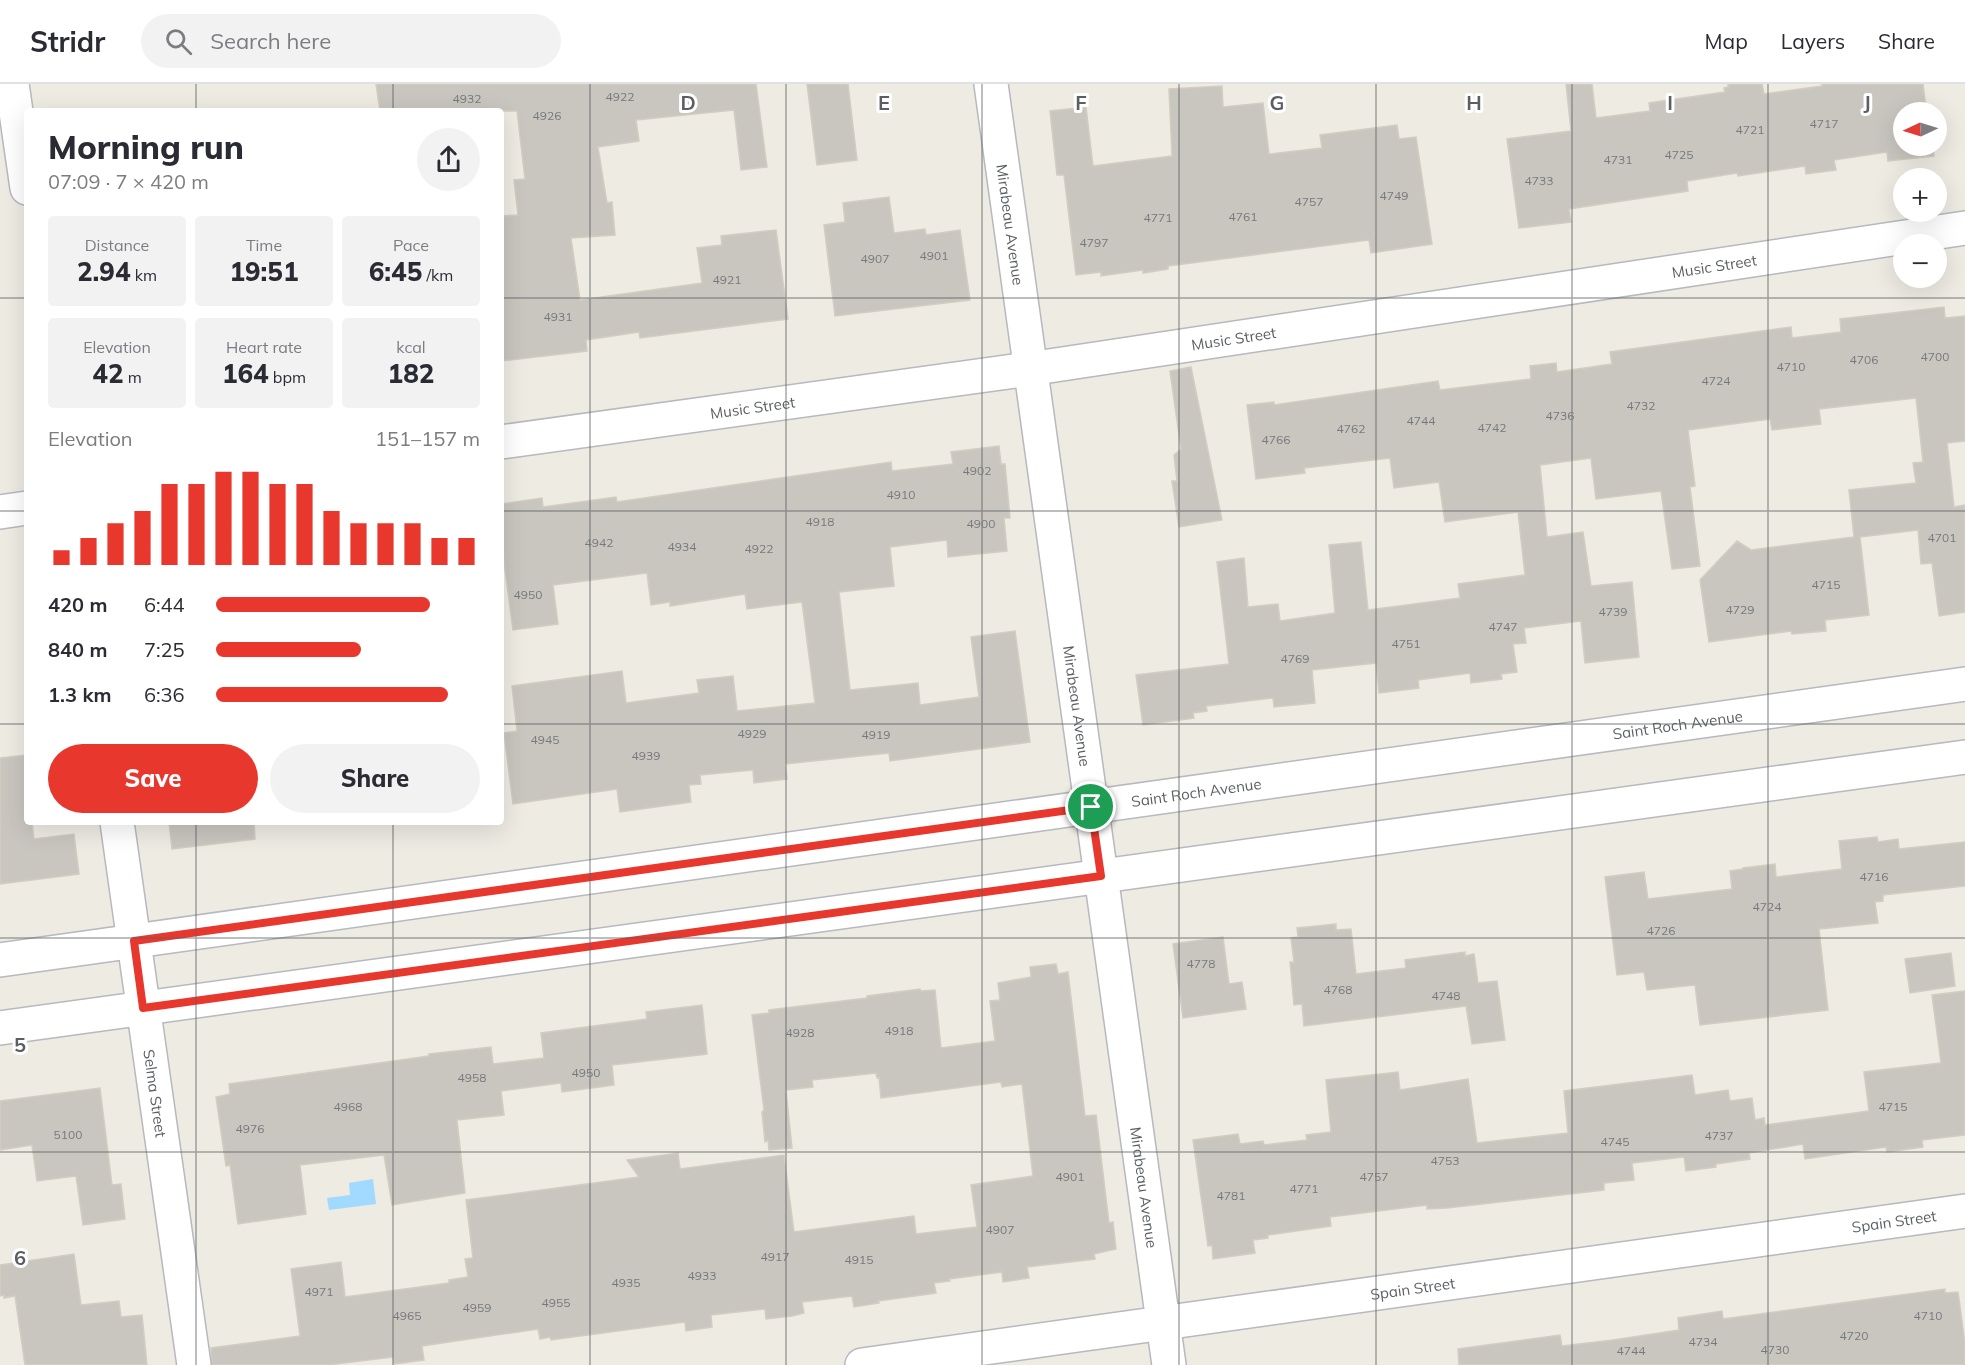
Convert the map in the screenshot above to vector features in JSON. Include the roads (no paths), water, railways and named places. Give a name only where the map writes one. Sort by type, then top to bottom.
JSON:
[{"type":"street","points":[[12,84],[24,167]]},
{"type":"street","name":"Mirabeau Avenue","points":[[991,84],[1169,1365]]},
{"type":"street","name":"Music Street","points":[[504,442],[1029,369],[1965,228]]},
{"type":"street","points":[[0,512],[24,508]]},
{"type":"street","name":"Saint Roch Avenue","points":[[0,960],[1965,684]]},
{"type":"street","points":[[0,1028],[1965,757]]},
{"type":"street","name":"Selma Street","points":[[117,825],[194,1365]]},
{"type":"street","name":"Spain Street","points":[[862,1365],[1965,1211]]},
{"type":"water","points":[[373,1179],[376,1204],[329,1210],[327,1198],[350,1195],[349,1183]]}]
